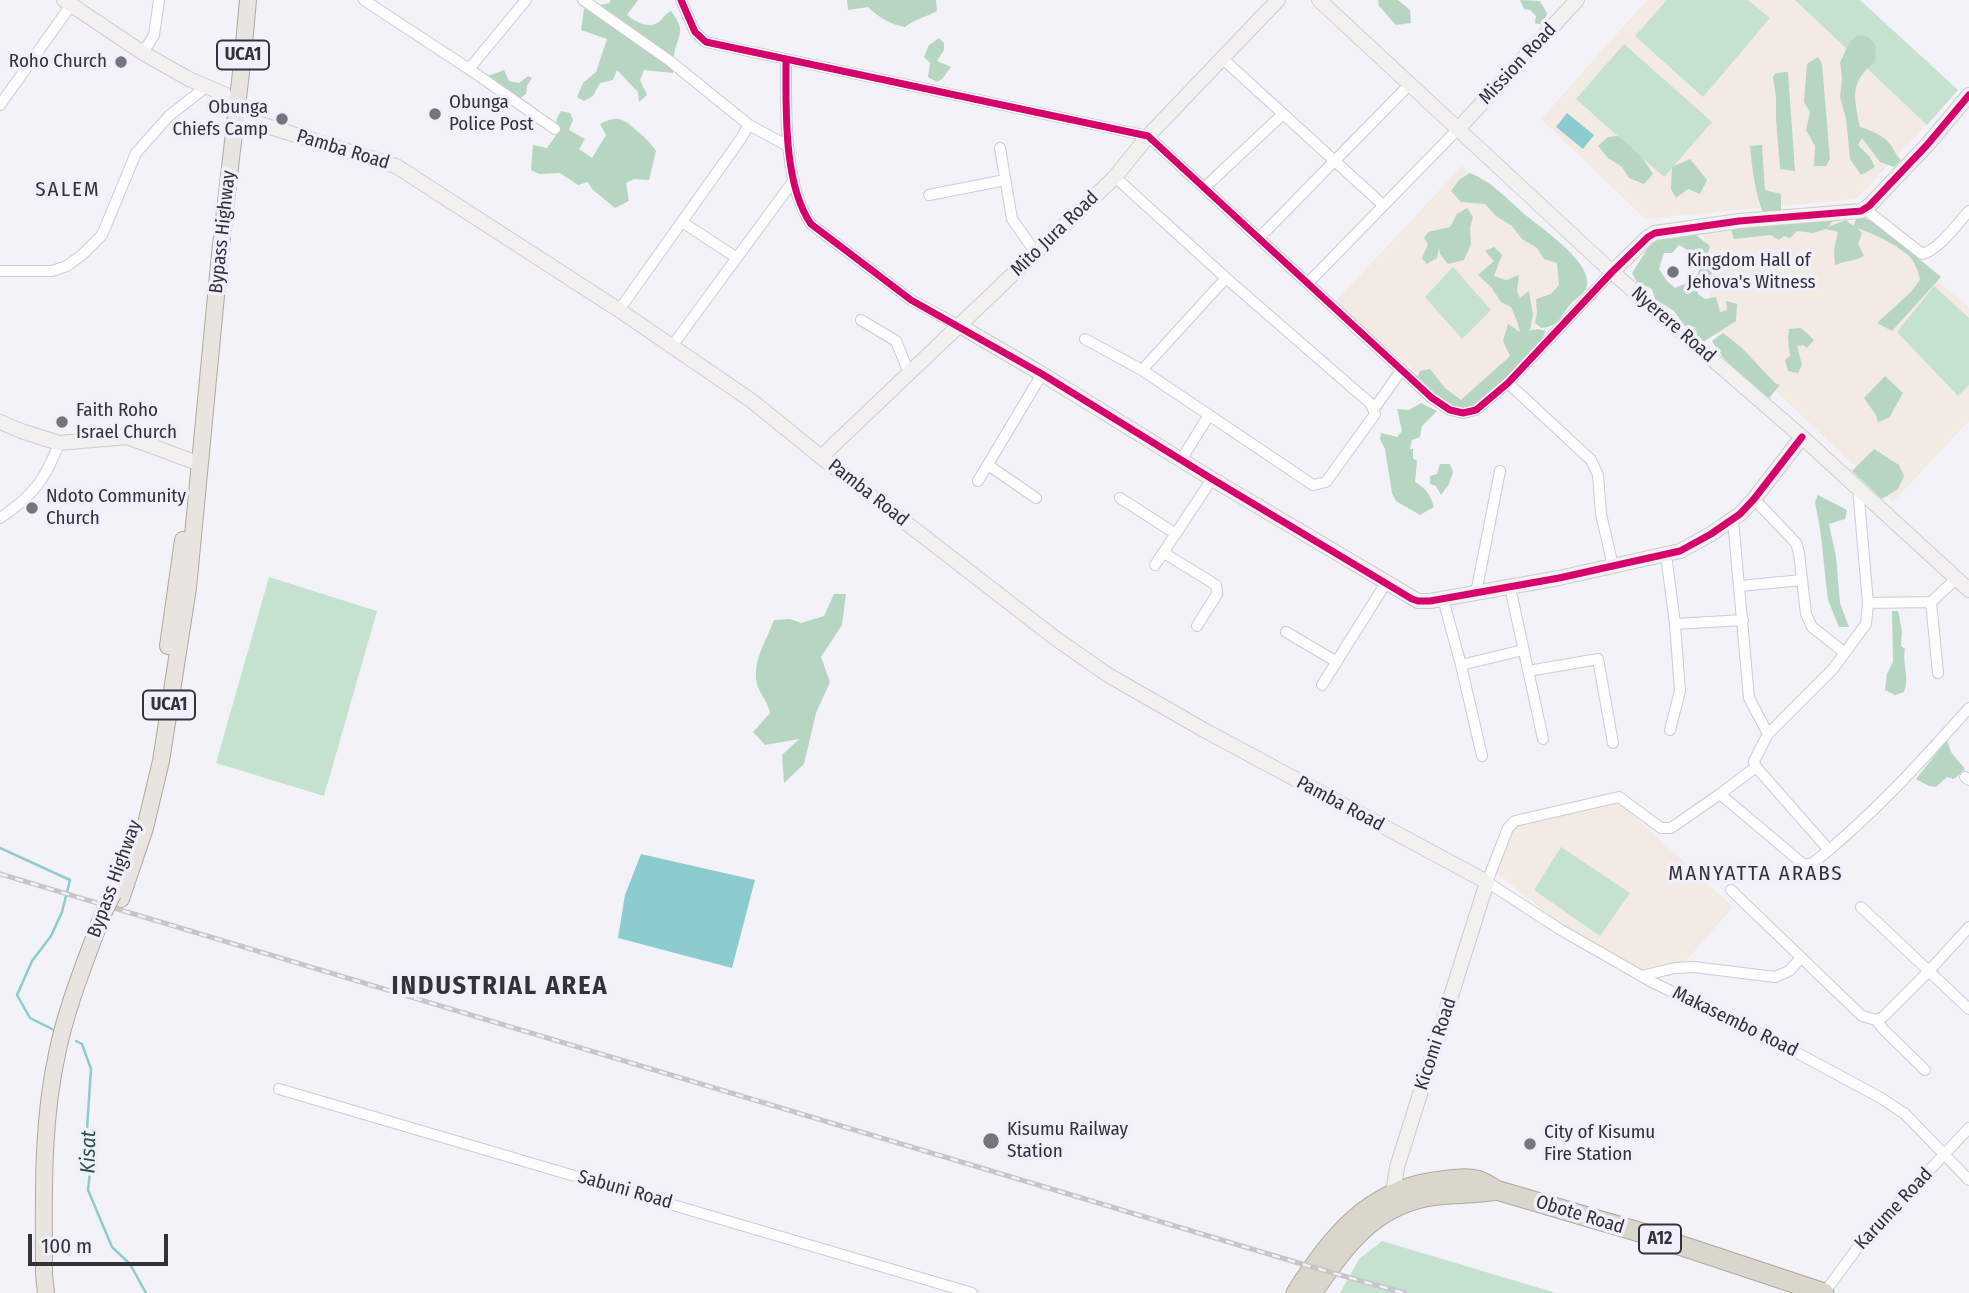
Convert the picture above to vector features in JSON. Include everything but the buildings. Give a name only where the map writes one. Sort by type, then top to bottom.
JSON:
[{"type":"highway","name":"Obote Road","points":[[1296,1293],[1322,1254],[1348,1224],[1423,1184],[1446,1180],[1480,1181],[1496,1190],[1633,1230],[1824,1293]]},
{"type":"highway","name":"Obote Road","points":[[1312,1293],[1350,1243],[1393,1200]]},
{"type":"main road","name":"Bypass Highway","points":[[47,1293],[44,1275],[44,1163],[56,1055],[76,981],[117,896],[147,781],[188,507],[200,464],[218,267],[240,114],[247,0]]},
{"type":"main road","name":"Mito Jura Road","points":[[821,457],[1115,177],[1148,136],[1278,0]]},
{"type":"main road","name":"Nyerere Road","points":[[1319,0],[1612,272],[1802,437],[1969,590]]},
{"type":"main road","name":"Mission Road","points":[[1459,128],[1577,0]]},
{"type":"main road","points":[[68,3],[143,53],[188,79],[225,94],[240,114]]},
{"type":"main road","points":[[1612,272],[1655,233],[1739,221],[1861,211],[1869,206],[1927,145],[1969,95]]},
{"type":"main road","name":"Pamba Road","points":[[240,114],[396,166],[619,310],[752,401],[1055,638],[1108,675],[1216,737],[1487,882]]},
{"type":"main road","points":[[960,326],[1212,480],[1418,601],[1510,587],[1666,555],[1697,542],[1734,520],[1754,499],[1802,437]]},
{"type":"main road","points":[[0,422],[59,443],[127,437],[200,464]]},
{"type":"main road","name":"Kicomi Road","points":[[1393,1200],[1397,1167],[1487,882]]},
{"type":"street","points":[[143,53],[154,35],[159,0]]},
{"type":"street","points":[[364,0],[555,129]]},
{"type":"street","points":[[469,69],[526,0]]},
{"type":"street","points":[[583,0],[670,61],[749,125],[788,146]]},
{"type":"street","points":[[681,0],[695,32],[702,40],[1148,136],[1432,398],[1450,410],[1463,413],[1476,410],[1508,383],[1612,272]]},
{"type":"street","points":[[0,105],[68,3]]},
{"type":"street","points":[[786,59],[788,146],[794,180],[807,218],[911,300],[960,326]]},
{"type":"street","points":[[1223,59],[1383,205]]},
{"type":"street","points":[[1259,238],[1410,83]]},
{"type":"street","points":[[0,271],[52,271],[67,266],[83,254],[102,235],[136,153],[169,116],[207,86]]},
{"type":"street","points":[[1204,188],[1283,114]]},
{"type":"street","points":[[619,310],[749,125]]},
{"type":"street","points":[[1308,283],[1459,128]]},
{"type":"street","points":[[1000,148],[1013,224],[1035,253]]},
{"type":"street","points":[[1085,339],[1142,370],[1313,485],[1325,482],[1376,414],[1374,409],[1115,177]]},
{"type":"street","points":[[672,346],[794,180]]},
{"type":"street","points":[[929,195],[1005,180]]},
{"type":"street","points":[[1865,209],[1922,254],[1926,254],[1938,244],[1969,211]]},
{"type":"street","points":[[681,222],[737,258]]},
{"type":"street","points":[[1142,370],[1226,278]]},
{"type":"street","points":[[861,320],[896,341],[908,373]]},
{"type":"street","points":[[1374,409],[1402,369]]},
{"type":"street","points":[[978,481],[1042,374]]},
{"type":"street","points":[[1508,383],[1591,460],[1598,475],[1601,514],[1613,566]]},
{"type":"street","points":[[1181,460],[1209,415]]},
{"type":"street","points":[[0,519],[34,492],[59,443]]},
{"type":"street","points":[[988,465],[1037,498]]},
{"type":"street","points":[[1476,593],[1500,471]]},
{"type":"street","points":[[1155,565],[1212,480]]},
{"type":"street","points":[[1829,850],[1756,767],[1754,758],[1768,734],[1833,669],[1866,624],[1868,603],[1858,488]]},
{"type":"street","points":[[1120,498],[1176,534]]},
{"type":"street","points":[[1754,499],[1796,543],[1809,622],[1845,653]]},
{"type":"street","points":[[1734,520],[1749,698],[1768,734]]},
{"type":"street","points":[[1164,553],[1216,585],[1217,594],[1197,626]]},
{"type":"street","points":[[1666,555],[1680,691],[1670,730]]},
{"type":"street","points":[[1868,603],[1931,602],[1956,579]]},
{"type":"street","points":[[1740,586],[1802,580]]},
{"type":"street","points":[[1322,685],[1386,583]]},
{"type":"street","points":[[1510,587],[1543,738]]},
{"type":"street","points":[[1443,599],[1482,756]]},
{"type":"street","points":[[1931,602],[1938,673]]},
{"type":"street","points":[[1675,624],[1742,620]]},
{"type":"street","points":[[1286,632],[1337,662]]},
{"type":"street","points":[[1461,665],[1523,650]]},
{"type":"street","points":[[1528,671],[1599,660],[1613,743]]},
{"type":"street","points":[[1720,794],[1803,864],[1812,864],[1856,827],[1914,769],[1969,708]]},
{"type":"street","points":[[1487,882],[1508,828],[1515,821],[1619,797],[1666,829],[1671,828],[1756,767]]},
{"type":"street","name":"Makasembo Road","points":[[1487,882],[1560,930],[1641,976],[1777,1042],[1881,1098],[1905,1114],[1969,1180]]},
{"type":"street","points":[[1731,890],[1863,1016],[1876,1020],[1925,1070]]},
{"type":"street","points":[[1861,907],[1969,1009]]},
{"type":"street","points":[[1876,1020],[1883,1017],[1969,927]]},
{"type":"street","points":[[1641,976],[1675,968],[1695,967],[1775,977],[1789,971],[1801,958]]},
{"type":"street","name":"Sabuni Road","points":[[279,1089],[972,1293]]},
{"type":"street","name":"Karume Road","points":[[1824,1293],[1860,1244],[1969,1128]]},
{"type":"shaded area","points":[[1647,0],[1806,0],[1935,116],[1856,199],[1645,219],[1541,119]]},
{"type":"shaded area","points":[[1462,166],[1586,273],[1460,409],[1334,303]]},
{"type":"shaded area","points":[[1839,220],[1872,224],[1969,308],[1969,421],[1893,502],[1714,333],[1703,233]]},
{"type":"shaded area","points":[[1618,801],[1733,907],[1686,961],[1641,969],[1566,928],[1496,873],[1514,827]]},
{"type":"green space","points":[[611,0],[638,0],[627,15],[641,24],[653,25],[671,11],[679,24],[673,73],[644,70],[640,80],[647,95],[639,102],[638,92],[617,70],[613,80],[600,83],[593,96],[584,101],[577,97],[583,83],[596,72],[607,39],[581,30],[584,9],[609,3]]},
{"type":"green space","points":[[847,0],[936,0],[937,11],[905,27],[885,20],[868,7],[848,10]]},
{"type":"green space","points":[[1378,0],[1398,0],[1410,10],[1411,23],[1396,25],[1379,6]]},
{"type":"green space","points":[[1520,0],[1540,1],[1547,13],[1543,25],[1535,23],[1536,16],[1530,10],[1524,9]]},
{"type":"green space","points":[[1667,0],[1748,0],[1770,18],[1703,97],[1635,36]]},
{"type":"green space","points":[[1795,0],[1860,0],[1958,90],[1927,125]]},
{"type":"green space","points":[[1858,35],[1868,37],[1876,46],[1875,62],[1857,84],[1855,99],[1860,127],[1885,139],[1901,160],[1894,167],[1880,162],[1862,138],[1858,145],[1870,157],[1875,167],[1861,175],[1850,159],[1846,118],[1840,97],[1840,62],[1849,44]]},
{"type":"green space","points":[[939,38],[944,43],[944,50],[937,61],[951,67],[937,82],[928,77],[930,63],[924,57],[929,45]]},
{"type":"green space","points":[[1624,44],[1712,122],[1664,177],[1576,99]]},
{"type":"green space","points":[[1818,57],[1822,64],[1830,159],[1826,166],[1814,166],[1815,146],[1806,130],[1810,112],[1804,102],[1807,64]]},
{"type":"green space","points":[[504,70],[509,81],[519,83],[528,76],[532,78],[526,94],[519,99],[488,76]]},
{"type":"green space","points":[[1788,72],[1795,171],[1780,169],[1773,76],[1776,73]]},
{"type":"green space","points":[[561,111],[570,113],[573,120],[569,130],[585,139],[579,149],[592,158],[606,135],[600,124],[611,119],[620,119],[627,123],[654,148],[656,151],[649,180],[634,179],[626,183],[629,201],[615,208],[592,189],[588,182],[578,185],[560,173],[539,174],[531,170],[533,145],[547,148],[559,131],[556,120]]},
{"type":"green space","points":[[1618,136],[1641,156],[1653,174],[1644,184],[1629,178],[1622,167],[1608,158],[1598,146],[1608,137]]},
{"type":"green space","points":[[1762,145],[1765,190],[1781,194],[1781,210],[1763,213],[1754,180],[1750,146]]},
{"type":"green space","points":[[1690,159],[1707,180],[1700,194],[1688,189],[1676,198],[1671,189],[1672,167]]},
{"type":"green space","points":[[1470,173],[1491,185],[1560,243],[1585,272],[1586,289],[1551,326],[1541,328],[1535,323],[1536,299],[1551,294],[1559,285],[1557,263],[1544,259],[1537,248],[1522,239],[1512,226],[1496,216],[1485,204],[1461,202],[1451,191],[1459,180]]},
{"type":"green space","points":[[1467,208],[1473,217],[1470,228],[1471,244],[1464,260],[1448,264],[1439,248],[1437,258],[1427,264],[1422,258],[1428,244],[1424,238],[1428,232],[1450,227],[1457,214]]},
{"type":"green space","points":[[1858,215],[1877,224],[1941,277],[1892,331],[1877,323],[1911,292],[1920,280],[1913,260],[1896,247],[1857,228],[1862,233],[1858,244],[1864,256],[1835,265],[1834,250],[1838,232],[1826,229],[1813,233],[1797,231],[1790,238],[1784,236],[1779,240],[1771,235],[1734,239],[1731,229],[1735,225],[1836,217],[1828,227],[1846,220],[1853,226]]},
{"type":"green space","points":[[1692,232],[1710,246],[1706,260],[1712,271],[1709,283],[1698,287],[1698,294],[1705,299],[1716,297],[1720,312],[1727,310],[1726,301],[1737,304],[1736,321],[1703,342],[1695,327],[1686,328],[1674,311],[1655,299],[1652,289],[1637,282],[1632,273],[1651,243]],"holes":[[[1679,245],[1700,262],[1699,271],[1690,289],[1687,283],[1675,288],[1659,269],[1664,253],[1672,253]]]},
{"type":"green space","points":[[1494,247],[1502,255],[1494,276],[1506,280],[1519,275],[1517,291],[1520,298],[1529,291],[1533,315],[1530,330],[1527,331],[1546,331],[1532,354],[1501,384],[1468,409],[1454,408],[1416,380],[1420,371],[1430,369],[1445,388],[1461,400],[1510,356],[1503,341],[1508,324],[1520,332],[1511,307],[1501,302],[1491,287],[1478,275],[1494,261],[1485,251]]},
{"type":"green space","points":[[1453,267],[1491,310],[1462,339],[1425,297]]},
{"type":"green space","points":[[1934,286],[1969,318],[1969,385],[1958,396],[1897,332]]},
{"type":"green space","points":[[1801,328],[1814,340],[1807,348],[1803,345],[1797,346],[1802,365],[1798,373],[1788,371],[1785,360],[1790,356],[1789,329]]},
{"type":"green space","points":[[1723,333],[1780,385],[1769,398],[1738,372],[1717,349],[1712,341]]},
{"type":"green space","points":[[1885,376],[1903,393],[1889,418],[1878,422],[1864,398]]},
{"type":"green space","points":[[1421,403],[1437,411],[1422,426],[1420,437],[1412,440],[1410,449],[1413,449],[1413,458],[1417,461],[1415,482],[1428,493],[1434,507],[1420,515],[1396,501],[1392,493],[1385,449],[1380,439],[1381,433],[1397,437],[1402,431],[1397,409],[1409,410]]},
{"type":"green space","points":[[1874,449],[1899,465],[1904,476],[1898,489],[1882,499],[1852,471]]},
{"type":"green space","points":[[1440,464],[1450,464],[1453,472],[1441,495],[1436,486],[1430,484],[1430,476],[1437,474]]},
{"type":"green space","points":[[1818,495],[1847,510],[1845,519],[1829,524],[1836,557],[1840,603],[1849,627],[1839,627],[1828,600],[1815,502]]},
{"type":"green space","points":[[269,577],[377,611],[324,796],[216,763]]},
{"type":"green space","points":[[834,594],[846,594],[842,625],[821,657],[830,682],[816,713],[804,764],[784,783],[782,755],[799,739],[765,745],[753,732],[770,713],[756,679],[758,661],[774,620],[790,619],[801,623],[824,616]]},
{"type":"green space","points":[[1892,611],[1898,611],[1902,631],[1901,646],[1905,649],[1906,676],[1904,692],[1895,695],[1885,690],[1887,674],[1893,662]]},
{"type":"green space","points":[[1947,740],[1951,752],[1965,769],[1954,779],[1947,777],[1936,787],[1916,779]]},
{"type":"green space","points":[[1561,847],[1630,893],[1600,936],[1534,890]]},
{"type":"green space","points":[[1382,1241],[1556,1293],[1340,1293],[1359,1259]]},
{"type":"water","points":[[1567,113],[1594,135],[1583,149],[1556,127]]},
{"type":"water","points":[[641,854],[755,880],[732,968],[618,938],[625,895]]},
{"type":"waterway","points":[[0,848],[70,880],[62,912],[51,936],[32,961],[17,995],[30,1018],[56,1031]]},
{"type":"waterway","name":"Kisat","points":[[76,1041],[82,1044],[91,1069],[87,1129],[91,1163],[88,1190],[112,1247],[130,1264],[146,1293]]},
{"type":"railway","points":[[0,874],[1404,1293]]},
{"type":"cycle path","points":[[681,0],[695,32],[706,42],[1148,136],[1432,398],[1450,410],[1463,413],[1476,410],[1508,383],[1648,237],[1655,233],[1739,221],[1861,211],[1869,206],[1927,145],[1969,95]]},
{"type":"cycle path","points":[[786,59],[791,167],[795,188],[811,224],[911,300],[1042,374],[1412,599],[1430,601],[1559,578],[1680,551],[1740,514],[1802,437]]},
{"type":"place","name":"Roho Church","points":[[121,62]]},
{"type":"place","name":"Obunga Police Post","points":[[435,114]]},
{"type":"place","name":"Obunga Chiefs Camp","points":[[282,119]]},
{"type":"place","name":"Kingdom Hall of Jehova's Witness","points":[[1673,272]]},
{"type":"place","name":"Faith Roho Israel Church","points":[[62,422]]},
{"type":"place","name":"Ndoto Community Church","points":[[32,508]]},
{"type":"place","name":"Kisumu Railway Station","points":[[991,1141]]},
{"type":"place","name":"City of Kisumu Fire Station","points":[[1530,1144]]},
{"type":"district","name":"SALEM","points":[[68,190]]},
{"type":"district","name":"MANYATTA ARABS","points":[[1756,874]]},
{"type":"district","name":"INDUSTRIAL AREA","points":[[500,987]]}]
